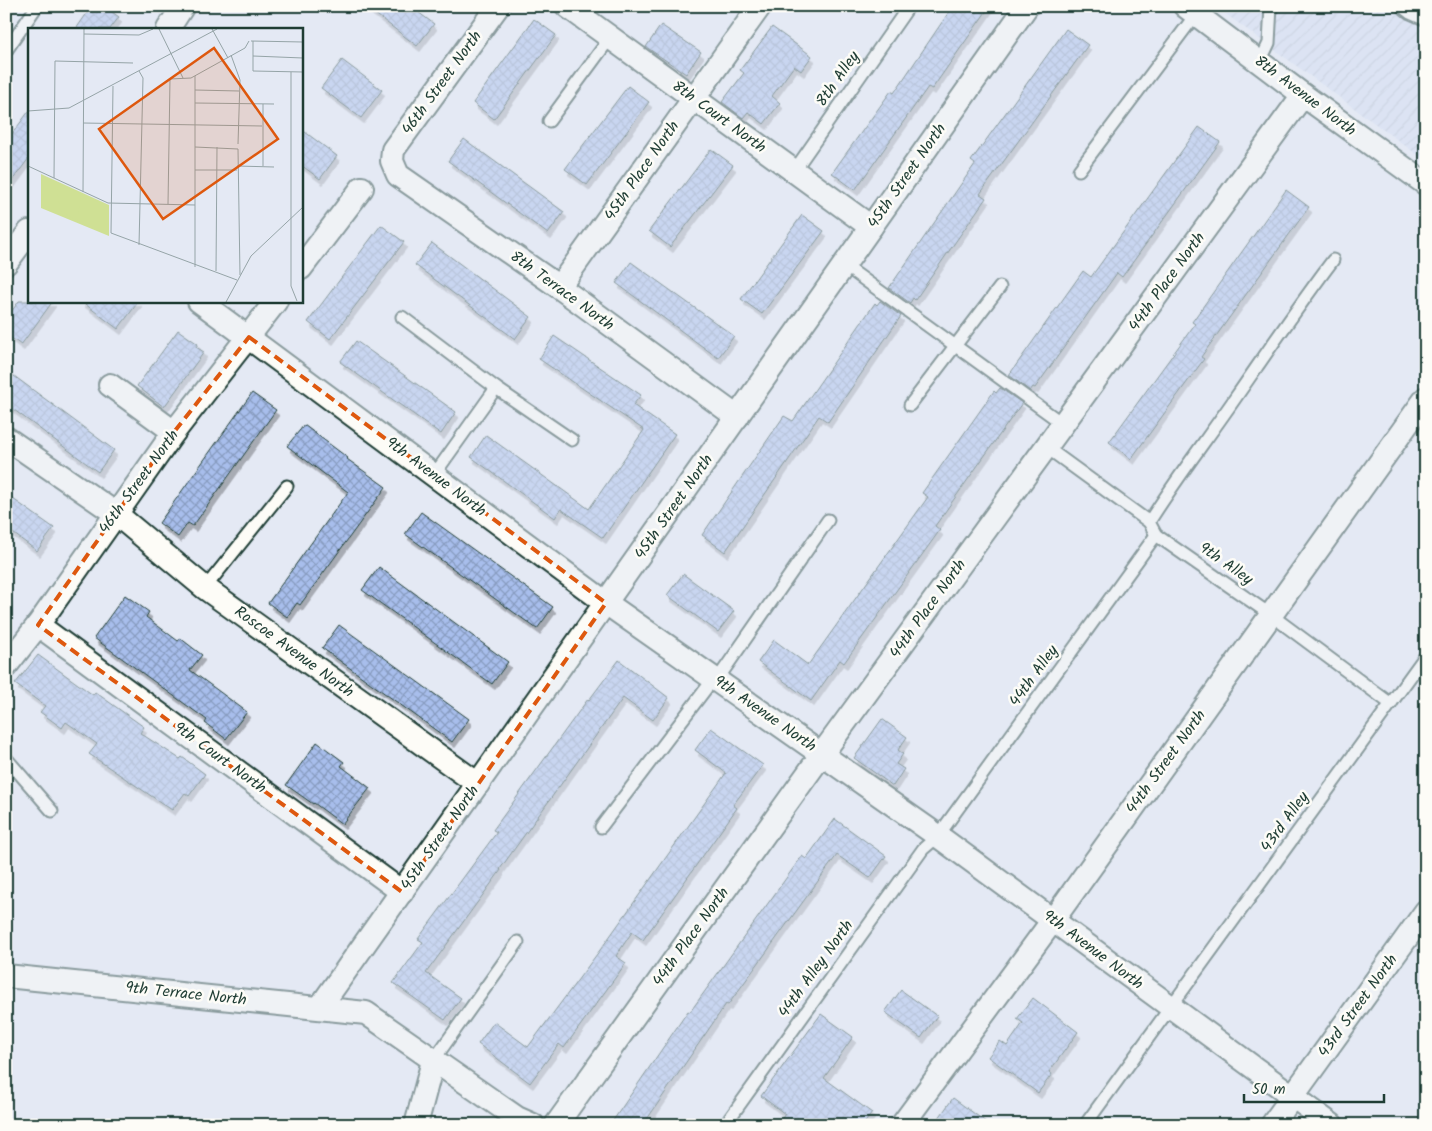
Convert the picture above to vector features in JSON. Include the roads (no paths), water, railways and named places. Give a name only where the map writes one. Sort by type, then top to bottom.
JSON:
[{"type":"street","points":[[169,28],[183,6]]},
{"type":"street","name":"8th Court North","points":[[566,6],[871,227]]},
{"type":"street","name":"45th Place North","points":[[559,287],[760,6]]},
{"type":"street","name":"45th Street North","points":[[320,1007],[1027,6]]},
{"type":"street","name":"46th Street North","points":[[392,161],[393,150],[493,8]]},
{"type":"street","name":"8th Avenue North","points":[[1191,10],[1302,95],[1426,184]]},
{"type":"street","name":"44th Place North","points":[[556,1125],[822,754],[1302,95]]},
{"type":"street","name":"8th Terrace North","points":[[392,161],[398,175],[559,287],[737,417]]},
{"type":"street","points":[[302,267],[362,188]]},
{"type":"street","points":[[6,263],[28,233]]},
{"type":"street","name":"9th Avenue North","points":[[200,302],[606,603],[938,836],[1170,1007],[1294,1095],[1332,1125]]},
{"type":"street","name":"46th Street North","points":[[6,666],[174,432],[275,302]]},
{"type":"street","points":[[110,385],[174,432]]},
{"type":"street","name":"44th Street North","points":[[902,1125],[1053,920],[1426,398]]},
{"type":"street","name":"Roscoe Avenue North","points":[[6,438],[115,513],[205,588],[478,784]]},
{"type":"street","name":"9th Court North","points":[[38,624],[402,892]]},
{"type":"street","name":"43rd Street North","points":[[1272,1125],[1426,911]]},
{"type":"street","name":"9th Terrace North","points":[[6,976],[366,1013],[433,1061]]},
{"type":"street","points":[[416,1125],[433,1061],[525,1122]]},
{"type":"lane","points":[[6,51],[37,6]]},
{"type":"lane","name":"8th Alley","points":[[794,171],[909,6]]},
{"type":"lane","points":[[1260,62],[1270,43],[1271,6]]},
{"type":"lane","points":[[1401,6],[1410,13],[1426,20]]},
{"type":"lane","points":[[1079,170],[1191,10]]},
{"type":"lane","points":[[549,121],[610,38]]},
{"type":"lane","points":[[1148,522],[1176,479],[1333,260]]},
{"type":"lane","points":[[844,265],[1063,424]]},
{"type":"lane","points":[[910,405],[1000,287]]},
{"type":"lane","points":[[402,317],[496,388],[572,440]]},
{"type":"lane","points":[[434,475],[496,388]]},
{"type":"lane","name":"9th Alley","points":[[1046,447],[1148,522],[1156,535],[1271,615],[1390,704]]},
{"type":"lane","points":[[205,588],[286,486]]},
{"type":"lane","points":[[602,827],[715,679],[828,520]]},
{"type":"lane","name":"44th Alley","points":[[938,836],[1156,535]]},
{"type":"lane","name":"43rd Alley","points":[[1085,1125],[1426,655]]},
{"type":"lane","points":[[6,758],[52,812]]},
{"type":"lane","name":"44th Alley North","points":[[725,1125],[923,849],[938,836]]},
{"type":"lane","points":[[433,1061],[518,942]]}]
